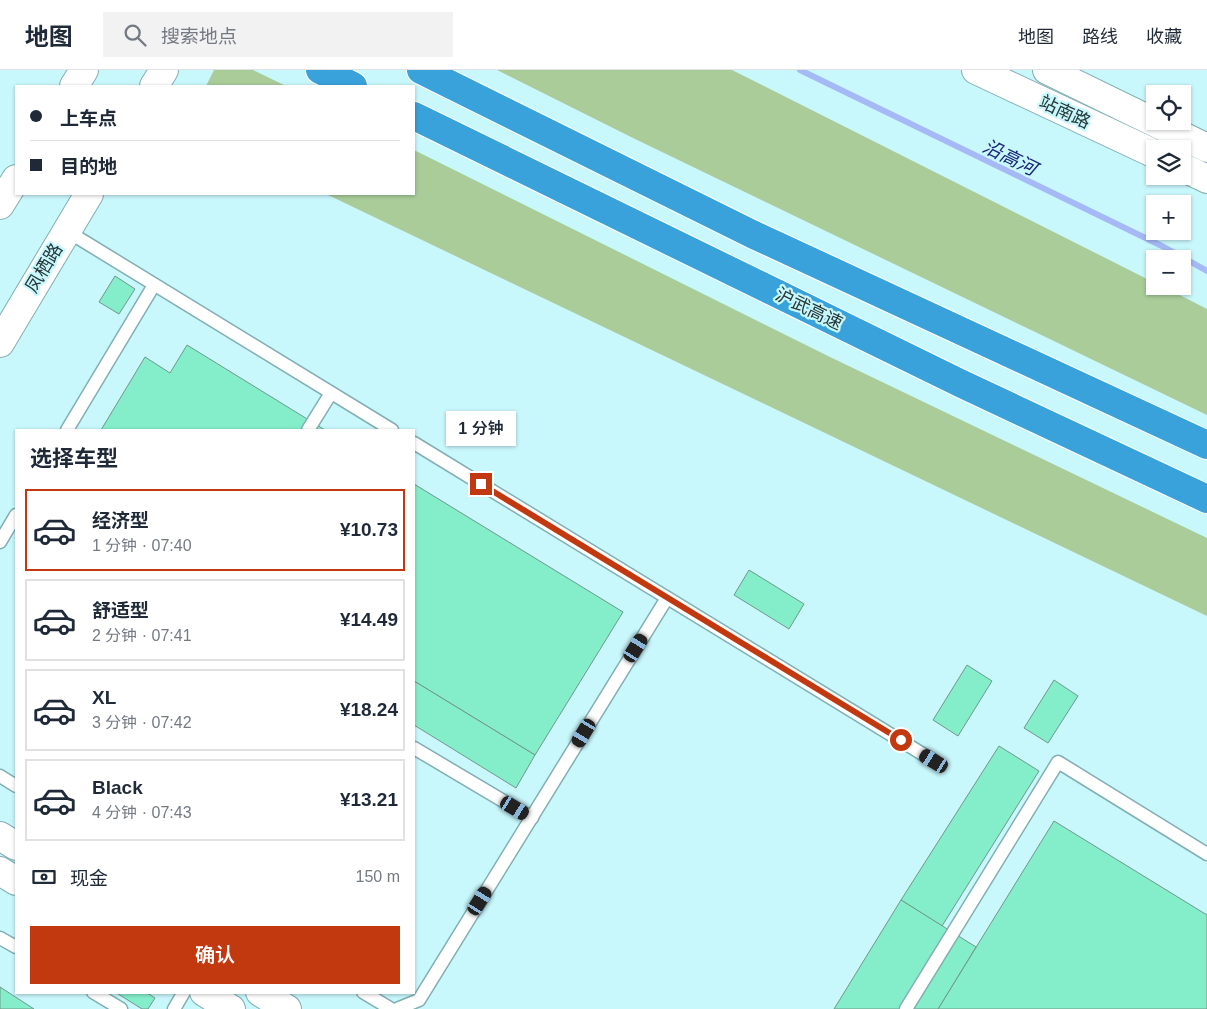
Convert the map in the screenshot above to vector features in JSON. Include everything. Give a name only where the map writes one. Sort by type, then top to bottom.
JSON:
[{"type":"highway","points":[[320,70],[351,85]]},
{"type":"highway","points":[[421,70],[752,234],[1207,446]]},
{"type":"highway","name":"沪武高速","points":[[415,116],[953,380],[1207,499]]},
{"type":"street","points":[[75,85],[84,70]]},
{"type":"street","points":[[155,85],[164,70]]},
{"type":"street","name":"站南路","points":[[976,70],[1146,150]]},
{"type":"street","name":"站南路","points":[[1047,70],[1207,148]]},
{"type":"street","points":[[1191,171],[1207,179]]},
{"type":"street","points":[[0,206],[15,181]]},
{"type":"street","name":"凤栖路","points":[[0,343],[88,195]]},
{"type":"street","points":[[0,836],[15,845]]},
{"type":"street","points":[[0,871],[15,880]]},
{"type":"street","points":[[207,994],[231,1009]]},
{"type":"street","points":[[263,994],[287,1009]]},
{"type":"lane","points":[[67,231],[390,429]]},
{"type":"lane","points":[[68,429],[154,285]]},
{"type":"lane","points":[[309,429],[331,392]]},
{"type":"lane","points":[[415,444],[934,761]]},
{"type":"lane","points":[[0,542],[15,517]]},
{"type":"lane","points":[[397,1009],[419,1000],[667,598]]},
{"type":"lane","points":[[415,749],[532,818]]},
{"type":"lane","points":[[906,1009],[1058,762],[1207,854]]},
{"type":"lane","points":[[0,776],[15,785]]},
{"type":"lane","points":[[0,938],[15,946]]},
{"type":"lane","points":[[96,994],[122,1009]]},
{"type":"lane","points":[[174,1009],[183,994]]},
{"type":"lane","points":[[366,994],[390,1009]]},
{"type":"green space","points":[[214,70],[253,70],[284,85],[206,85]]},
{"type":"green space","points":[[497,70],[732,70],[1146,278],[1146,295],[1180,295],[1207,309],[1207,415],[633,138]]},
{"type":"green space","points":[[415,150],[830,357],[1207,538],[1207,616],[328,195],[415,195]]},
{"type":"building","points":[[115,276],[135,289],[119,314],[99,302]]},
{"type":"building","points":[[187,345],[323,429],[102,429],[145,357],[170,373]]},
{"type":"building","points":[[415,485],[623,612],[535,755],[415,682]]},
{"type":"building","points":[[749,570],[804,604],[789,629],[734,595]]},
{"type":"building","points":[[967,665],[992,681],[958,736],[933,720]]},
{"type":"building","points":[[1054,680],[1078,696],[1048,743],[1024,728]]},
{"type":"building","points":[[415,682],[535,755],[516,788],[415,726]]},
{"type":"building","points":[[999,746],[1039,771],[942,926],[901,900]]},
{"type":"building","points":[[1054,821],[1207,915],[1207,1009],[938,1009]]},
{"type":"building","points":[[901,900],[976,947],[938,1009],[834,1009]]},
{"type":"building","points":[[0,987],[34,1009],[0,1009]]},
{"type":"building","points":[[118,994],[149,994],[155,998],[148,1009],[142,1009]]},
{"type":"waterway","name":"沿高河","points":[[800,70],[1164,247],[1207,271]]},
{"type":"route","points":[[481,484],[901,740]]}]
